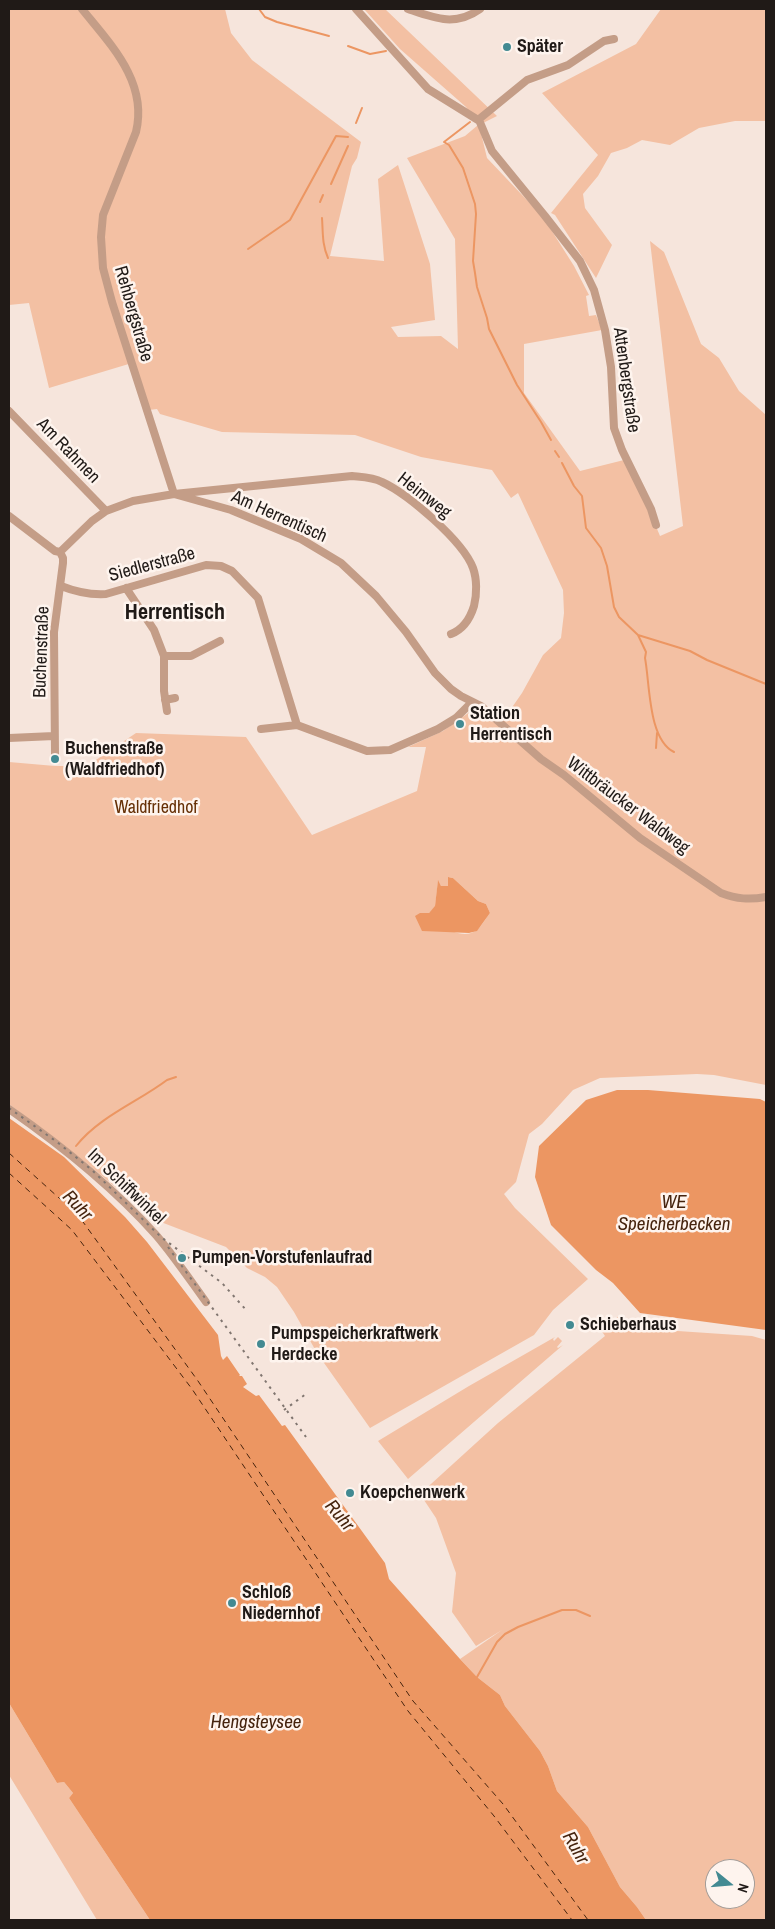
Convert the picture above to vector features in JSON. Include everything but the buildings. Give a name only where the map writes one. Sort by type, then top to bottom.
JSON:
[{"type":"street","name":"Rehbergstraße","points":[[82,9],[130,73],[137,95],[139,118],[136,132],[103,214],[101,237],[103,268],[112,302],[174,494]]},
{"type":"street","points":[[356,9],[428,89],[479,120],[526,80],[568,65],[604,41],[614,38]]},
{"type":"street","points":[[408,9],[449,21],[474,13],[480,9]]},
{"type":"street","name":"Attenbergstraße","points":[[479,120],[492,151],[580,261],[594,290],[605,330],[611,367],[614,428],[622,450],[651,509],[656,525]]},
{"type":"street","name":"Am Rahmen","points":[[9,411],[106,511]]},
{"type":"street","name":"Heimweg","points":[[174,494],[352,476],[372,478],[382,482],[427,514],[454,540],[473,567],[476,588],[473,610],[461,630],[451,634]]},
{"type":"street","name":"Am Herrentisch","points":[[60,552],[92,521],[106,511],[133,501],[174,494],[254,519],[301,540],[341,563],[376,596],[406,632],[435,673],[451,689],[484,708]]},
{"type":"street","points":[[9,516],[55,551],[60,552]]},
{"type":"street","name":"Buchenstraße","points":[[55,754],[54,632],[63,563],[60,552]]},
{"type":"street","name":"Siedlerstraße","points":[[61,586],[93,595],[106,594],[206,565],[221,566],[232,571],[258,598],[297,725]]},
{"type":"street","points":[[126,588],[154,630],[164,656],[167,711]]},
{"type":"street","points":[[164,656],[191,656],[220,641]]},
{"type":"street","points":[[206,649],[211,657]]},
{"type":"street","points":[[165,700],[175,698]]},
{"type":"street","points":[[262,728],[297,725],[367,751],[390,750],[438,729],[456,718],[472,702]]},
{"type":"street","name":"Wittbräucker Waldweg","points":[[484,708],[541,759],[564,775],[640,838],[721,893],[749,900],[766,897]]},
{"type":"street","points":[[9,738],[54,736]]},
{"type":"street","name":"Im Schiffwinkel","points":[[9,1110],[61,1147],[122,1200],[157,1236],[206,1302]]},
{"type":"green space","name":"Waldfriedhof","points":[[9,9],[225,9],[231,33],[252,60],[361,142],[357,158],[352,166],[330,256],[384,261],[378,179],[398,165],[430,264],[435,320],[391,327],[398,337],[441,336],[458,349],[455,239],[407,158],[465,136],[478,125],[466,107],[400,49],[364,9],[385,9],[497,116],[479,125],[487,158],[543,217],[574,266],[589,295],[586,296],[589,316],[596,315],[602,330],[524,344],[524,393],[580,471],[628,459],[660,536],[683,526],[650,241],[664,252],[701,344],[719,358],[739,391],[766,415],[766,1085],[714,1075],[697,1074],[600,1078],[573,1090],[542,1124],[529,1134],[516,1182],[504,1194],[515,1208],[588,1279],[553,1310],[534,1335],[370,1428],[317,1353],[294,1312],[277,1287],[265,1277],[247,1268],[226,1247],[153,1219],[89,1165],[9,1104],[9,762],[55,766],[87,766],[136,733],[246,737],[312,835],[417,791],[426,747],[408,747],[443,731],[471,711],[478,710],[499,726],[522,693],[543,655],[561,638],[564,613],[563,590],[518,493],[511,498],[492,470],[421,457],[355,435],[222,432],[160,414],[157,409],[149,410],[132,363],[49,388],[29,303],[9,305]],"holes":[[[449,877],[453,878],[478,901],[486,904],[490,913],[478,929],[471,933],[456,933],[448,930],[420,913],[429,913],[435,907],[438,881],[441,886],[449,886]]]},
{"type":"green space","points":[[661,9],[766,9],[766,121],[735,121],[699,128],[670,145],[642,140],[627,148],[611,153],[598,176],[583,194],[585,208],[612,245],[596,278],[555,215],[551,213],[598,155],[542,93],[636,44]]},
{"type":"green space","points":[[619,1316],[633,1328],[752,1336],[766,1340],[766,1920],[646,1920],[620,1887],[588,1827],[557,1791],[540,1751],[505,1706],[500,1695],[477,1677],[460,1659],[502,1630],[476,1646],[452,1612],[456,1573],[436,1518],[420,1494],[498,1423],[605,1336],[601,1330]]},
{"type":"green space","points":[[555,1337],[554,1341],[558,1337],[562,1341],[558,1348],[563,1345],[408,1479],[378,1441],[469,1386]]},
{"type":"green space","points":[[9,1703],[57,1783],[64,1782],[73,1793],[69,1798],[150,1920],[97,1920],[9,1775]]},
{"type":"water","points":[[448,877],[453,878],[478,901],[486,904],[490,913],[477,931],[469,933],[422,931],[415,916],[420,913],[429,913],[435,906],[438,880],[441,886],[448,886]]},
{"type":"water","name":"WE Speicherbecken","points":[[617,1090],[648,1090],[760,1099],[766,1102],[766,1330],[640,1313],[613,1283],[596,1270],[551,1225],[535,1177],[539,1146],[586,1100]]},
{"type":"water","name":"Hengsteysee","points":[[9,1118],[64,1157],[125,1217],[147,1242],[218,1335],[223,1360],[227,1356],[239,1376],[242,1376],[247,1384],[243,1387],[256,1396],[259,1395],[282,1426],[285,1425],[385,1563],[389,1579],[477,1677],[500,1695],[505,1706],[540,1751],[557,1791],[588,1827],[620,1887],[646,1920],[150,1920],[69,1798],[73,1793],[64,1782],[57,1783],[9,1703]]},
{"type":"waterway","points":[[259,9],[265,17],[277,22],[329,36]]},
{"type":"waterway","points":[[348,46],[370,54],[386,51]]},
{"type":"waterway","points":[[356,123],[362,108]]},
{"type":"waterway","points":[[470,122],[444,142],[449,145],[463,168],[475,204],[473,261],[477,287],[489,329],[517,385],[551,440]]},
{"type":"waterway","points":[[248,249],[290,220],[336,136],[348,137]]},
{"type":"waterway","points":[[331,184],[348,146]]},
{"type":"waterway","points":[[320,202],[323,195]]},
{"type":"waterway","points":[[322,218],[324,243],[328,258]]},
{"type":"waterway","points":[[555,451],[559,457]]},
{"type":"waterway","points":[[562,463],[574,486],[582,496],[586,528],[601,548],[607,566],[614,607],[619,617],[638,635],[646,652],[645,658],[655,723],[665,745],[674,752]]},
{"type":"waterway","points":[[638,635],[690,651],[766,684]]},
{"type":"waterway","points":[[656,748],[657,733]]},
{"type":"waterway","points":[[76,1146],[96,1126],[167,1080],[176,1077]]},
{"type":"waterway","points":[[477,1677],[497,1642],[505,1634],[562,1610],[576,1610],[590,1616]]},
{"type":"ferry route","points":[[9,1153],[78,1215],[198,1381],[413,1701],[503,1804],[588,1920]]},
{"type":"ferry route","points":[[9,1173],[72,1230],[192,1389],[408,1711],[494,1816],[572,1920]]},
{"type":"railway","points":[[9,1108],[92,1170],[161,1237],[222,1283],[247,1311]]},
{"type":"railway","points":[[168,1247],[306,1437]]},
{"type":"railway","points":[[284,1410],[306,1394]]},
{"type":"place","name":"Später","points":[[507,47]]},
{"type":"place","name":"Station Herrentisch","points":[[460,724]]},
{"type":"place","name":"Buchenstraße (Waldfriedhof)","points":[[55,759]]},
{"type":"place","name":"Pumpen-Vorstufenlaufrad","points":[[182,1258]]},
{"type":"place","name":"Schieberhaus","points":[[570,1325]]},
{"type":"place","name":"Pumpspeicherkraftwerk Herdecke","points":[[261,1344]]},
{"type":"place","name":"Koepchenwerk","points":[[350,1493]]},
{"type":"place","name":"Schloß Niedernhof","points":[[232,1603]]},
{"type":"district","name":"Herrentisch","points":[[175,613]]},
{"type":"water label","name":"Ruhr","points":[[77,1206]]},
{"type":"water label","name":"Ruhr","points":[[339,1516]]},
{"type":"water label","name":"Ruhr","points":[[575,1848]]}]
